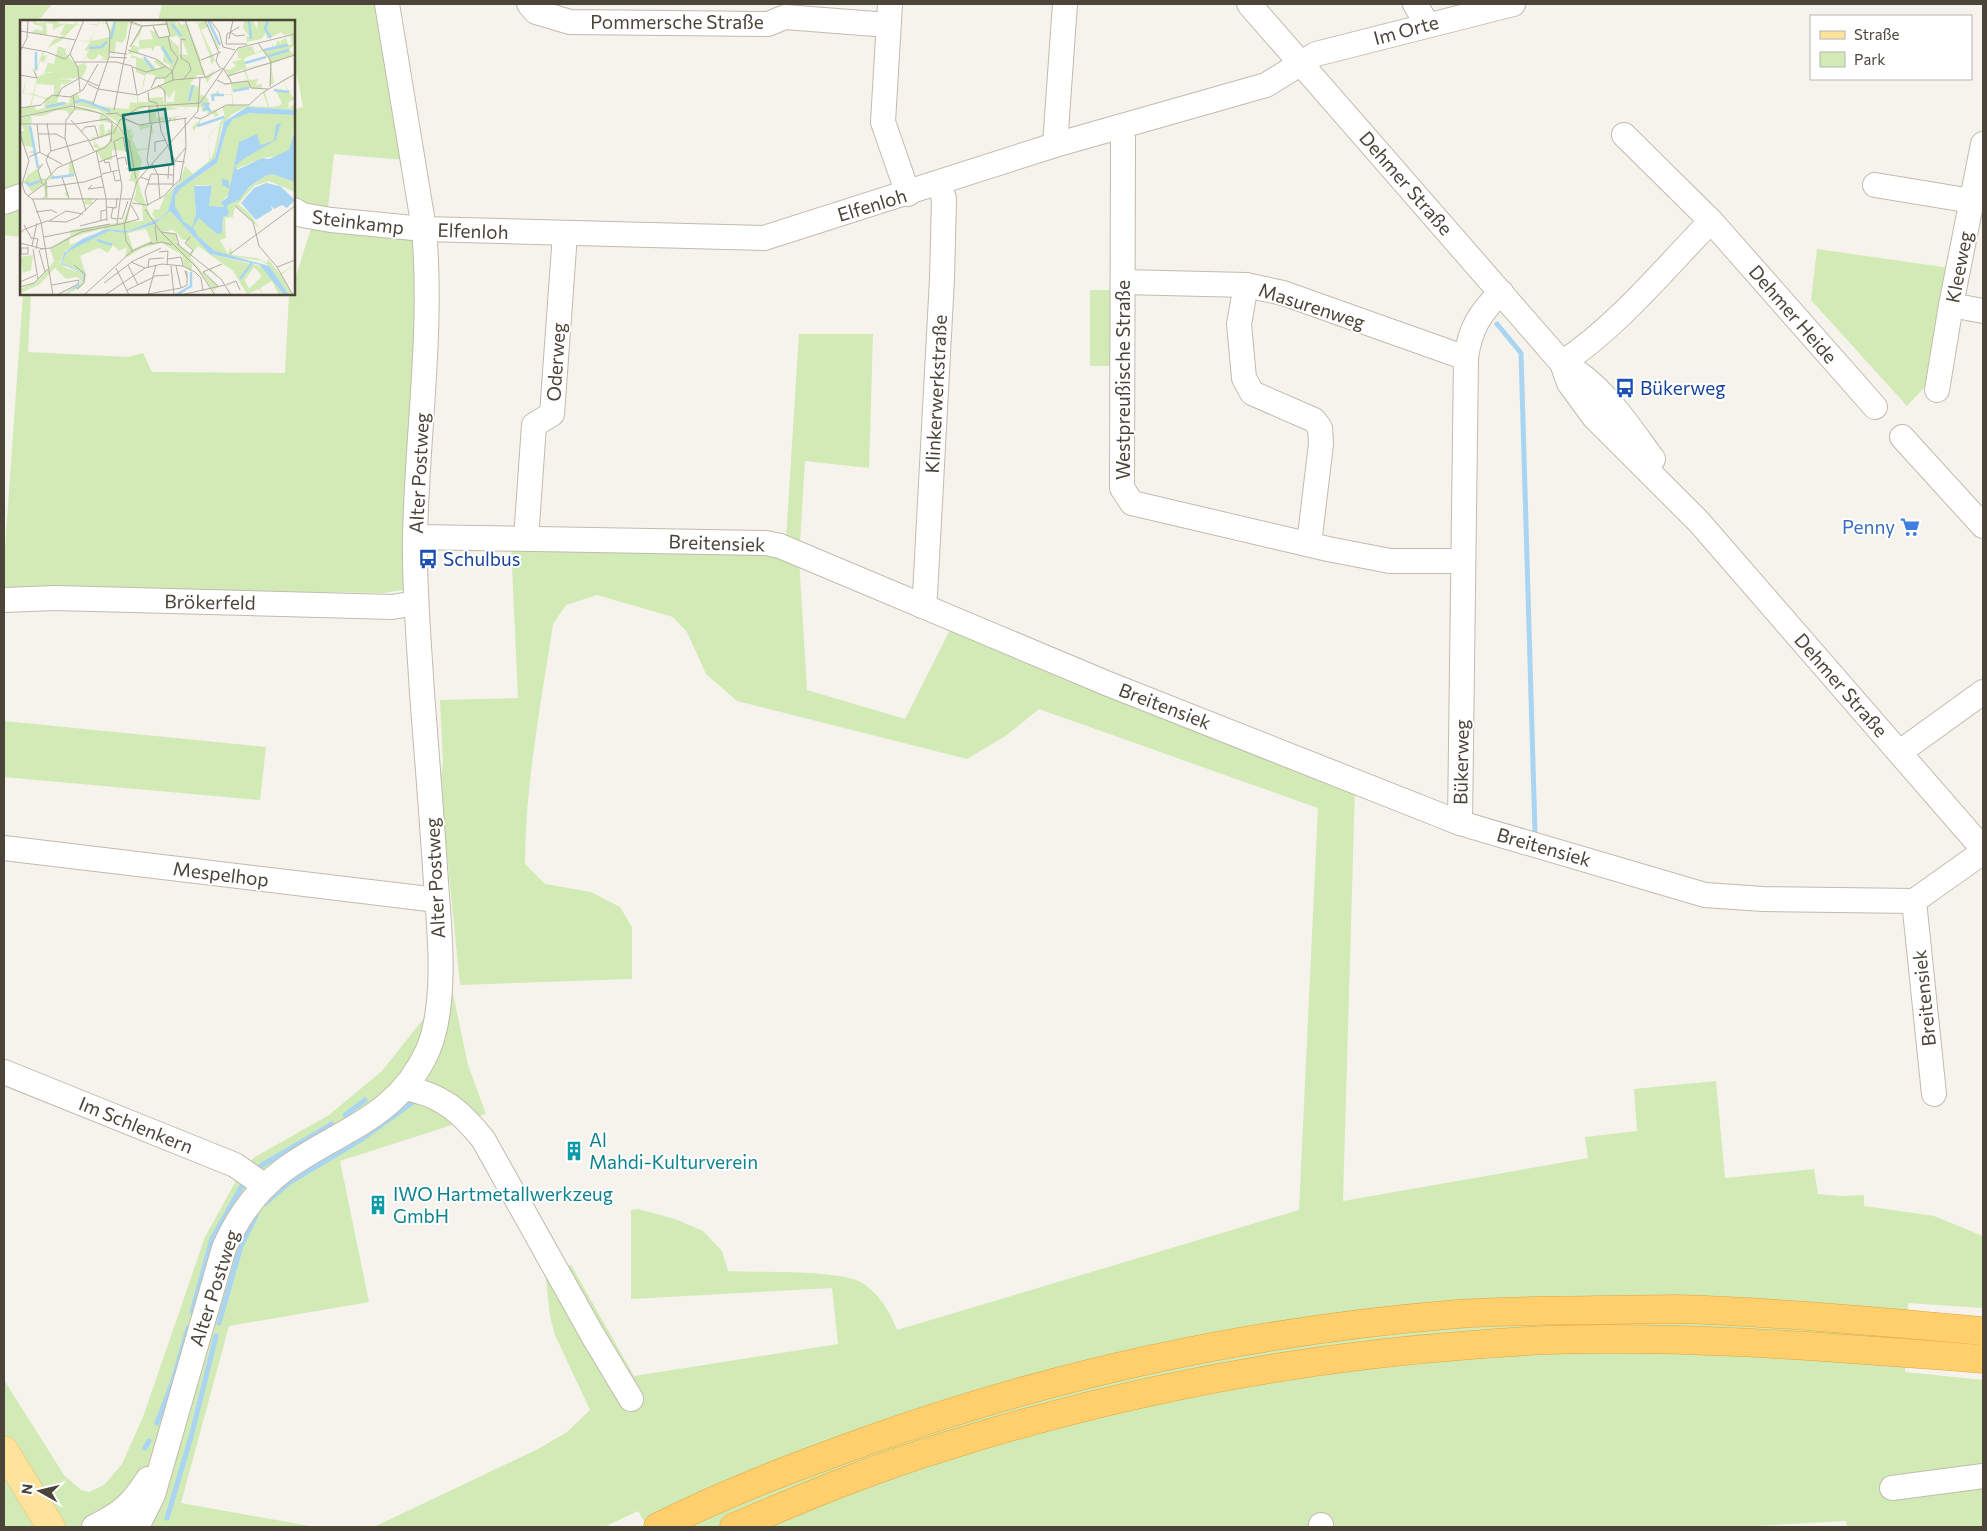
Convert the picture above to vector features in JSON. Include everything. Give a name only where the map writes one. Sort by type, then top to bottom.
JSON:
[{"type":"highway","points":[[658,1527],[739,1490],[830,1454],[921,1422],[1024,1390],[1128,1364],[1259,1338],[1461,1314],[1674,1309],[1775,1314],[1983,1331]]},
{"type":"highway","points":[[734,1527],[828,1488],[949,1445],[1069,1411],[1182,1385],[1250,1372],[1367,1354],[1547,1340],[1689,1339],[1983,1359]]},
{"type":"highway","points":[[772,1527],[828,1488]]},
{"type":"main road","points":[[4,1450],[51,1527]]},
{"type":"street","name":"Alter Postweg","points":[[132,1527],[141,1519],[153,1495],[224,1248],[235,1222],[265,1186],[306,1155],[354,1129],[382,1109],[406,1088],[428,1050],[438,1016],[440,999],[437,900],[416,603],[415,537],[426,335],[426,251],[387,4]]},
{"type":"street","name":"Pommersche Straße","points":[[530,4],[536,12],[570,22],[768,24],[785,16],[889,15]]},
{"type":"street","points":[[1055,146],[1066,4]]},
{"type":"street","name":"Dehmer Straße","points":[[1250,4],[1562,363],[1570,383],[1594,417],[1699,522],[1900,752],[1983,851]]},
{"type":"street","points":[[1415,4],[1427,24]]},
{"type":"street","name":"Im Orte","points":[[1302,63],[1316,54],[1427,24],[1513,4]]},
{"type":"street","points":[[889,15],[883,122],[908,194]]},
{"type":"street","name":"Elfenloh","points":[[424,229],[764,238],[1055,146],[1266,85],[1302,63]]},
{"type":"street","name":"Westpreußische Straße","points":[[1119,127],[1123,139],[1122,488],[1132,503],[1390,561],[1463,560]]},
{"type":"street","name":"Dehmer Heide","points":[[1624,135],[1712,221],[1875,407]]},
{"type":"street","name":"Kleeweg","points":[[1937,390],[1951,305],[1983,144]]},
{"type":"street","name":"Klinkerwerkstraße","points":[[922,606],[925,595],[942,279],[944,199],[938,183]]},
{"type":"street","points":[[1875,185],[1972,201]]},
{"type":"street","points":[[4,202],[20,196]]},
{"type":"street","name":"Steinkamp","points":[[295,211],[302,215],[332,220],[424,229]]},
{"type":"street","points":[[1562,363],[1611,324],[1712,221]]},
{"type":"street","name":"Oderweg","points":[[526,539],[534,425],[552,414],[566,234]]},
{"type":"street","name":"Masurenweg","points":[[1123,282],[1246,285],[1283,294],[1466,358]]},
{"type":"street","points":[[1246,285],[1239,324],[1244,378],[1252,394],[1314,420],[1320,428],[1321,444],[1309,544]]},
{"type":"street","name":"Bükerweg","points":[[1460,823],[1466,358],[1468,339],[1477,319],[1501,292]]},
{"type":"street","points":[[1951,305],[1983,311]]},
{"type":"street","points":[[1902,437],[1983,526]]},
{"type":"street","name":"Breitensiek","points":[[415,537],[766,543],[780,546],[1106,683],[1460,823],[1705,895],[1763,899],[1914,901],[1934,1094]]},
{"type":"street","name":"Brökerfeld","points":[[4,600],[55,598],[392,607],[416,603]]},
{"type":"street","points":[[1900,752],[1983,692]]},
{"type":"street","name":"Mespelhop","points":[[4,848],[437,900]]},
{"type":"street","points":[[1914,901],[1983,851]]},
{"type":"street","name":"Im Schlenkern","points":[[4,1072],[235,1165],[265,1186]]},
{"type":"street","points":[[406,1088],[425,1092],[442,1100],[466,1119],[483,1139],[592,1334],[631,1399]]},
{"type":"street","name":"Alter Postweg","points":[[94,1527],[112,1519],[134,1501],[166,1450]]},
{"type":"street","points":[[1892,1488],[1983,1476]]},
{"type":"green space","points":[[4,4],[52,4],[39,20],[20,20],[20,237],[4,235]]},
{"type":"green space","points":[[162,4],[387,4],[417,161],[334,154],[327,216],[421,228],[413,588],[384,593],[15,587],[7,608],[4,607],[4,562],[23,295],[31,295],[28,352],[128,357],[143,353],[152,372],[285,373],[289,296],[295,295],[295,279],[315,216],[295,202],[295,109],[303,107],[295,65],[295,20],[158,20]]},
{"type":"green space","points":[[1817,249],[1950,268],[1932,379],[1907,406],[1811,300]]},
{"type":"green space","points":[[1090,290],[1112,290],[1111,366],[1090,366]]},
{"type":"green space","points":[[799,334],[873,334],[869,468],[805,461],[799,559],[807,690],[905,719],[953,624],[1355,786],[1343,1201],[1588,1158],[1585,1137],[1637,1131],[1634,1089],[1716,1081],[1725,1178],[1814,1169],[1818,1194],[1864,1195],[1864,1206],[1934,1216],[1983,1236],[1983,1308],[1908,1303],[1905,1372],[1983,1380],[1983,1527],[1847,1527],[1846,1521],[1739,1527],[647,1527],[638,1511],[604,1527],[374,1527],[538,1449],[567,1432],[590,1410],[555,1335],[550,1316],[545,1270],[571,1265],[634,1376],[838,1344],[832,1288],[631,1299],[631,1210],[638,1209],[675,1219],[703,1231],[722,1251],[728,1271],[820,1274],[853,1279],[864,1284],[875,1293],[884,1304],[897,1330],[1299,1210],[1318,808],[1039,709],[1007,735],[967,759],[737,701],[706,674],[687,632],[673,617],[597,595],[566,605],[553,624],[531,774],[525,864],[545,884],[591,892],[620,907],[632,927],[632,979],[460,985],[440,784],[443,762],[440,700],[518,698],[511,544],[785,555]]},
{"type":"green space","points":[[4,721],[266,747],[260,800],[4,777]]},
{"type":"green space","points":[[451,984],[468,1065],[486,1114],[340,1161],[369,1302],[229,1326],[181,1503],[315,1527],[4,1527],[4,1380],[64,1475],[81,1490],[89,1492],[104,1485],[122,1464],[143,1417],[205,1237],[242,1170],[255,1157],[329,1115],[382,1071]]},
{"type":"waterway","points":[[1497,324],[1521,353],[1535,833]]},
{"type":"waterway","points":[[345,1115],[365,1100]]},
{"type":"waterway","points":[[264,1204],[290,1182],[362,1139],[413,1102]]},
{"type":"waterway","points":[[259,1167],[332,1124]]},
{"type":"waterway","points":[[192,1312],[212,1239],[242,1186]]},
{"type":"waterway","points":[[219,1323],[241,1246],[256,1216]]},
{"type":"waterway","points":[[157,1423],[173,1381],[188,1328]]},
{"type":"waterway","points":[[167,1518],[191,1437],[216,1336]]},
{"type":"waterway","points":[[145,1448],[149,1441]]},
{"type":"place","name":"Bükerweg","points":[[1625,388]]},
{"type":"place","name":"Penny","points":[[1910,527]]},
{"type":"place","name":"Schulbus","points":[[428,559]]},
{"type":"place","name":"Al Mahdi-Kulturverein","points":[[574,1151]]},
{"type":"place","name":"IWO Hartmetallwerkzeug GmbH","points":[[378,1205]]}]
